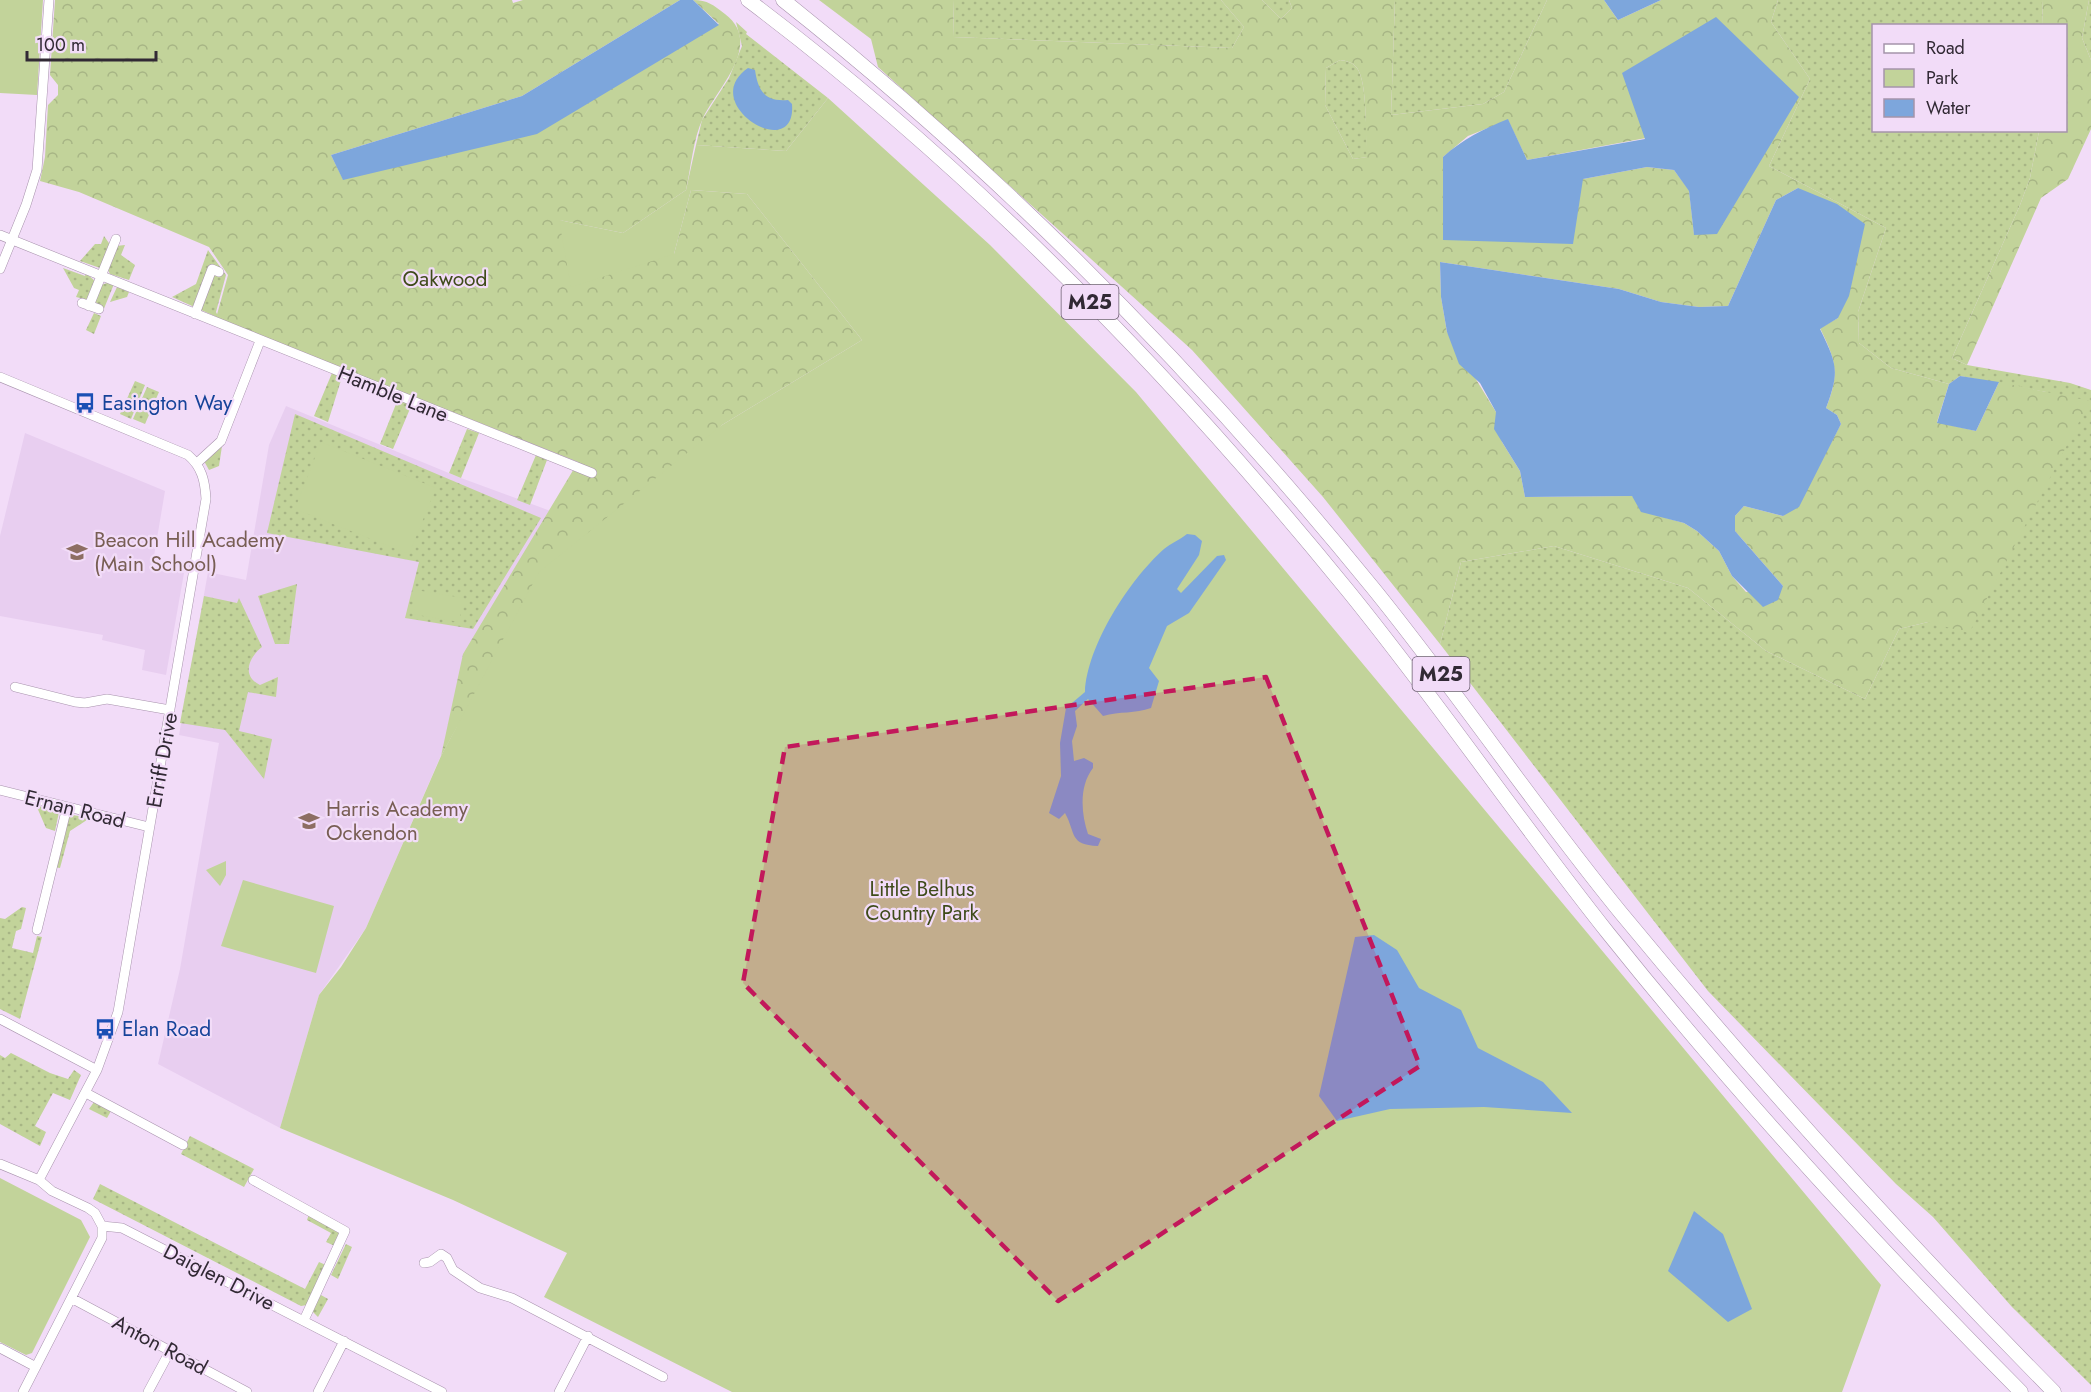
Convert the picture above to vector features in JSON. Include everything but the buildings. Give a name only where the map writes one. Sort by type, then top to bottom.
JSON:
[{"type":"highway","name":"M25","points":[[748,0],[869,97],[980,195],[1118,330],[1205,423],[1353,597],[1568,881],[1654,988],[1851,1212],[2021,1392]]},
{"type":"highway","name":"M25","points":[[783,0],[907,101],[992,178],[1107,289],[1187,372],[1292,491],[1374,589],[1617,907],[1689,994],[1895,1226],[2054,1392]]},
{"type":"street","points":[[0,269],[37,170],[49,0]]},
{"type":"street","name":"Hamble Lane","points":[[0,235],[591,473]]},
{"type":"street","points":[[90,306],[117,240]]},
{"type":"street","points":[[195,314],[212,269]]},
{"type":"street","points":[[0,377],[188,454],[197,463],[221,441],[260,340]]},
{"type":"street","name":"Erriff Drive","points":[[39,1180],[97,1070],[118,1012],[206,499],[205,482],[197,463]]},
{"type":"street","points":[[15,687],[85,703],[107,699],[170,710]]},
{"type":"street","name":"Ernan Road","points":[[0,790],[149,827]]},
{"type":"street","points":[[36,930],[67,807]]},
{"type":"street","points":[[0,1019],[97,1070]]},
{"type":"street","points":[[86,1093],[183,1144]]},
{"type":"street","points":[[0,1164],[24,1176],[39,1180],[52,1191],[95,1213],[102,1226],[102,1238],[73,1299],[23,1392]]},
{"type":"street","points":[[252,1180],[345,1231],[303,1320]]},
{"type":"street","name":"Daiglen Drive","points":[[102,1226],[122,1228],[442,1392]]},
{"type":"street","points":[[424,1263],[430,1262],[441,1254],[447,1258],[453,1270],[480,1288],[512,1298],[663,1377]]},
{"type":"street","name":"Anton Road","points":[[73,1299],[247,1392]]},
{"type":"street","points":[[559,1392],[588,1336]]},
{"type":"street","points":[[318,1392],[344,1341]]},
{"type":"street","points":[[0,1348],[36,1367]]},
{"type":"street","points":[[148,1392],[170,1351]]},
{"type":"highlighted area","points":[[1266,677],[1420,1066],[1058,1301],[743,983],[785,747]]},
{"type":"shaded area","name":"Harris Academy Ockendon","points":[[286,406],[461,478],[556,513],[501,617],[366,928],[319,995],[280,1128],[158,1064],[180,969],[219,743],[179,735],[208,572],[246,580],[269,445]]},
{"type":"shaded area","name":"Beacon Hill Academy (Main School)","points":[[25,433],[165,491],[152,568],[184,573],[166,675],[142,670],[145,650],[102,640],[103,635],[0,616],[0,536]]},
{"type":"green space","points":[[0,0],[43,0],[37,95],[0,93]]},
{"type":"green space","name":"Oakwood","points":[[55,0],[512,0],[513,3],[523,0],[680,0],[522,96],[331,155],[343,179],[719,24],[693,0],[707,2],[725,14],[736,26],[740,39],[739,52],[727,79],[703,118],[695,144],[686,190],[623,233],[559,220],[674,254],[691,190],[747,194],[862,340],[722,425],[457,727],[441,756],[463,654],[578,462],[216,318],[228,275],[209,247],[79,192],[40,181],[45,157],[48,105],[58,95],[58,85],[50,75]]},
{"type":"green space","points":[[819,0],[954,0],[953,37],[1232,48],[1244,27],[1221,0],[1262,0],[1281,19],[1292,8],[1289,0],[1395,0],[1391,115],[1483,104],[1504,92],[1547,0],[1604,0],[1618,20],[1661,0],[1778,0],[1771,22],[1810,79],[1769,166],[1886,228],[1858,312],[1859,343],[1891,368],[1949,384],[1937,422],[1976,431],[1999,382],[2090,401],[1969,633],[1928,622],[1899,629],[1865,699],[1766,651],[1688,588],[1554,546],[1461,562],[1440,644],[1323,497],[1192,350],[878,67],[871,39]],"holes":[[[1340,60],[1353,64],[1361,75],[1367,157],[1353,159],[1325,105],[1326,68]],[[1798,97],[1694,234],[1689,190],[1674,170],[1647,167],[1583,179],[1443,157],[1468,136],[1508,120],[1527,160],[1646,138]],[[1798,188],[1838,318],[1820,328],[1830,350],[1834,367],[1833,385],[1826,408],[1837,415],[1841,424],[1817,469],[1783,516],[1744,506],[1735,516],[1735,531],[1783,586],[1746,592],[1732,576],[1719,551],[1697,531],[1684,523],[1666,518],[1632,496],[1525,497],[1520,471],[1502,442],[1496,412],[1447,332],[1441,297],[1440,262],[1619,289],[1661,302],[1699,307],[1728,306],[1776,200]]]},
{"type":"green space","points":[[954,0],[1221,0],[1244,27],[1232,48],[953,37]]},
{"type":"green space","points":[[1262,0],[1289,0],[1292,8],[1281,19]]},
{"type":"green space","points":[[1395,0],[1547,0],[1504,92],[1483,104],[1391,115]]},
{"type":"green space","points":[[1778,0],[2042,0],[2043,24],[1872,24],[1872,132],[2039,132],[2030,178],[2020,205],[1952,358],[1967,365],[2070,383],[2091,390],[2091,1385],[2012,1307],[1933,1217],[1896,1184],[1708,991],[1440,644],[1461,562],[1554,546],[1688,588],[1766,651],[1865,699],[1899,629],[1928,622],[2046,392],[1960,376],[1949,384],[1891,368],[1859,343],[1858,312],[1886,228],[1769,166],[1810,79],[1771,22]]},
{"type":"green space","points":[[2042,0],[2089,0],[2082,38],[2091,60],[2091,129],[2068,179],[2041,198],[1967,365],[1952,358],[2020,205],[2030,178],[2039,132],[2067,132],[2067,24],[2043,24]]},
{"type":"green space","points":[[2089,0],[2091,0],[2091,60],[2082,38]]},
{"type":"green space","points":[[736,22],[747,32],[746,34],[828,98],[786,151],[696,145],[702,120],[729,78],[742,46]]},
{"type":"green space","points":[[1340,60],[1353,64],[1361,75],[1365,97],[1368,157],[1353,159],[1325,105],[1326,68]]},
{"type":"green space","name":"Little Belhus Country Park","points":[[828,98],[990,245],[1136,392],[1881,1285],[1842,1392],[732,1392],[544,1297],[567,1253],[453,1200],[280,1128],[319,995],[341,967],[366,928],[441,756],[539,572],[722,425],[862,340],[747,194],[691,190],[674,254],[571,287],[559,220],[623,233],[686,190],[696,145],[786,151]]},
{"type":"green space","points":[[104,236],[111,246],[100,268],[80,261],[95,244],[101,244]]},
{"type":"green space","points":[[125,245],[121,255],[135,265],[129,280],[110,274],[107,268],[116,246]]},
{"type":"green space","points":[[208,250],[226,275],[216,312],[219,318],[172,297],[196,284]]},
{"type":"green space","points":[[63,268],[85,276],[86,273],[96,282],[88,300],[76,297],[79,290],[74,288]]},
{"type":"green space","points":[[110,282],[114,284],[103,311],[95,301],[101,285]]},
{"type":"green space","points":[[117,287],[129,292],[127,297],[110,302]]},
{"type":"green space","points":[[94,313],[101,316],[94,334],[86,330]]},
{"type":"green space","points":[[332,373],[342,377],[328,422],[314,416]]},
{"type":"green space","points":[[135,381],[145,385],[131,419],[120,414]]},
{"type":"green space","points":[[147,387],[159,392],[145,424],[133,419]]},
{"type":"green space","points":[[398,399],[412,404],[393,449],[380,444]]},
{"type":"green space","points":[[295,414],[541,518],[473,629],[405,618],[419,562],[267,533]]},
{"type":"green space","points":[[467,429],[479,433],[461,478],[449,473]]},
{"type":"green space","points":[[321,442],[436,488],[409,554],[295,509]]},
{"type":"green space","points":[[222,446],[219,466],[209,470],[204,461]]},
{"type":"green space","points":[[536,455],[547,460],[530,505],[517,500]]},
{"type":"green space","points":[[297,584],[289,644],[275,644],[258,596]]},
{"type":"green space","points":[[416,590],[463,598],[459,622],[412,614]]},
{"type":"green space","points":[[204,596],[237,603],[239,598],[262,647],[257,651],[249,666],[250,677],[260,685],[278,677],[276,697],[248,692],[239,731],[272,739],[264,779],[225,730],[180,723]]},
{"type":"green space","points":[[36,805],[59,812],[55,831],[46,828]]},
{"type":"green space","points":[[67,814],[90,818],[70,831],[60,868],[54,867]]},
{"type":"green space","points":[[226,861],[226,875],[220,886],[206,870]]},
{"type":"green space","points":[[243,880],[334,906],[316,973],[221,946]]},
{"type":"green space","points":[[22,907],[26,908],[21,929],[16,931],[12,948],[33,953],[37,936],[42,937],[20,1019],[0,1009],[0,918],[5,919]]},
{"type":"green space","points":[[11,1053],[50,1073],[68,1079],[74,1070],[81,1075],[70,1100],[53,1093],[35,1126],[46,1132],[40,1146],[0,1124],[0,1055],[5,1058]]},
{"type":"green space","points":[[94,1102],[111,1111],[107,1118],[89,1109]]},
{"type":"green space","points":[[190,1136],[254,1169],[244,1187],[181,1154]]},
{"type":"green space","points":[[0,1178],[81,1220],[90,1237],[32,1353],[26,1355],[0,1342]]},
{"type":"green space","points":[[100,1184],[305,1289],[319,1262],[328,1266],[307,1305],[301,1306],[93,1199]]},
{"type":"green space","points":[[309,1214],[341,1230],[337,1247],[326,1242],[331,1233],[307,1220]]},
{"type":"green space","points":[[346,1244],[352,1247],[338,1279],[331,1275]]},
{"type":"green space","points":[[321,1295],[328,1299],[318,1317],[312,1311]]},
{"type":"water","points":[[680,0],[693,0],[719,25],[537,134],[343,180],[331,155],[522,96]]},
{"type":"water","points":[[1604,0],[1661,0],[1618,20]]},
{"type":"water","points":[[1716,17],[1799,97],[1717,234],[1694,235],[1689,191],[1674,170],[1647,167],[1583,179],[1573,244],[1443,240],[1443,157],[1474,135],[1508,119],[1527,160],[1645,139],[1622,73]]},
{"type":"water","points":[[748,68],[755,70],[758,84],[764,94],[774,99],[788,100],[792,104],[789,121],[780,129],[767,129],[752,122],[740,111],[734,97],[735,82]]},
{"type":"water","points":[[1798,188],[1837,204],[1865,224],[1849,296],[1838,318],[1820,329],[1835,368],[1826,408],[1837,415],[1841,424],[1799,507],[1783,516],[1744,506],[1735,516],[1735,531],[1783,586],[1778,600],[1763,607],[1732,576],[1719,551],[1697,531],[1684,523],[1641,512],[1632,496],[1525,497],[1520,471],[1494,429],[1496,412],[1480,383],[1459,364],[1447,332],[1441,297],[1440,262],[1619,289],[1661,302],[1699,307],[1728,306],[1776,200]]},
{"type":"water","points":[[1960,376],[1999,382],[1976,431],[1937,423],[1949,384]]},
{"type":"water","points":[[1187,534],[1195,535],[1202,541],[1199,555],[1177,589],[1181,593],[1217,556],[1224,555],[1226,560],[1189,613],[1167,626],[1149,668],[1159,681],[1151,708],[1103,716],[1088,699],[1075,711],[1077,726],[1072,741],[1074,761],[1084,758],[1093,763],[1083,791],[1084,817],[1088,834],[1101,839],[1098,846],[1082,843],[1075,837],[1065,813],[1059,819],[1049,813],[1061,776],[1060,743],[1066,708],[1085,692],[1093,655],[1124,596],[1164,549]]},
{"type":"water","points":[[1374,935],[1397,950],[1419,988],[1461,1010],[1478,1048],[1543,1082],[1572,1113],[1484,1107],[1390,1109],[1337,1121],[1319,1096],[1355,937]]},
{"type":"water","points":[[1694,1211],[1723,1234],[1752,1309],[1728,1322],[1668,1271]]},
{"type":"place","name":"Easington Way","points":[[85,403]]},
{"type":"place","name":"Beacon Hill Academy (Main School)","points":[[77,552]]},
{"type":"place","name":"Harris Academy Ockendon","points":[[309,821]]},
{"type":"place","name":"Elan Road","points":[[105,1029]]}]
